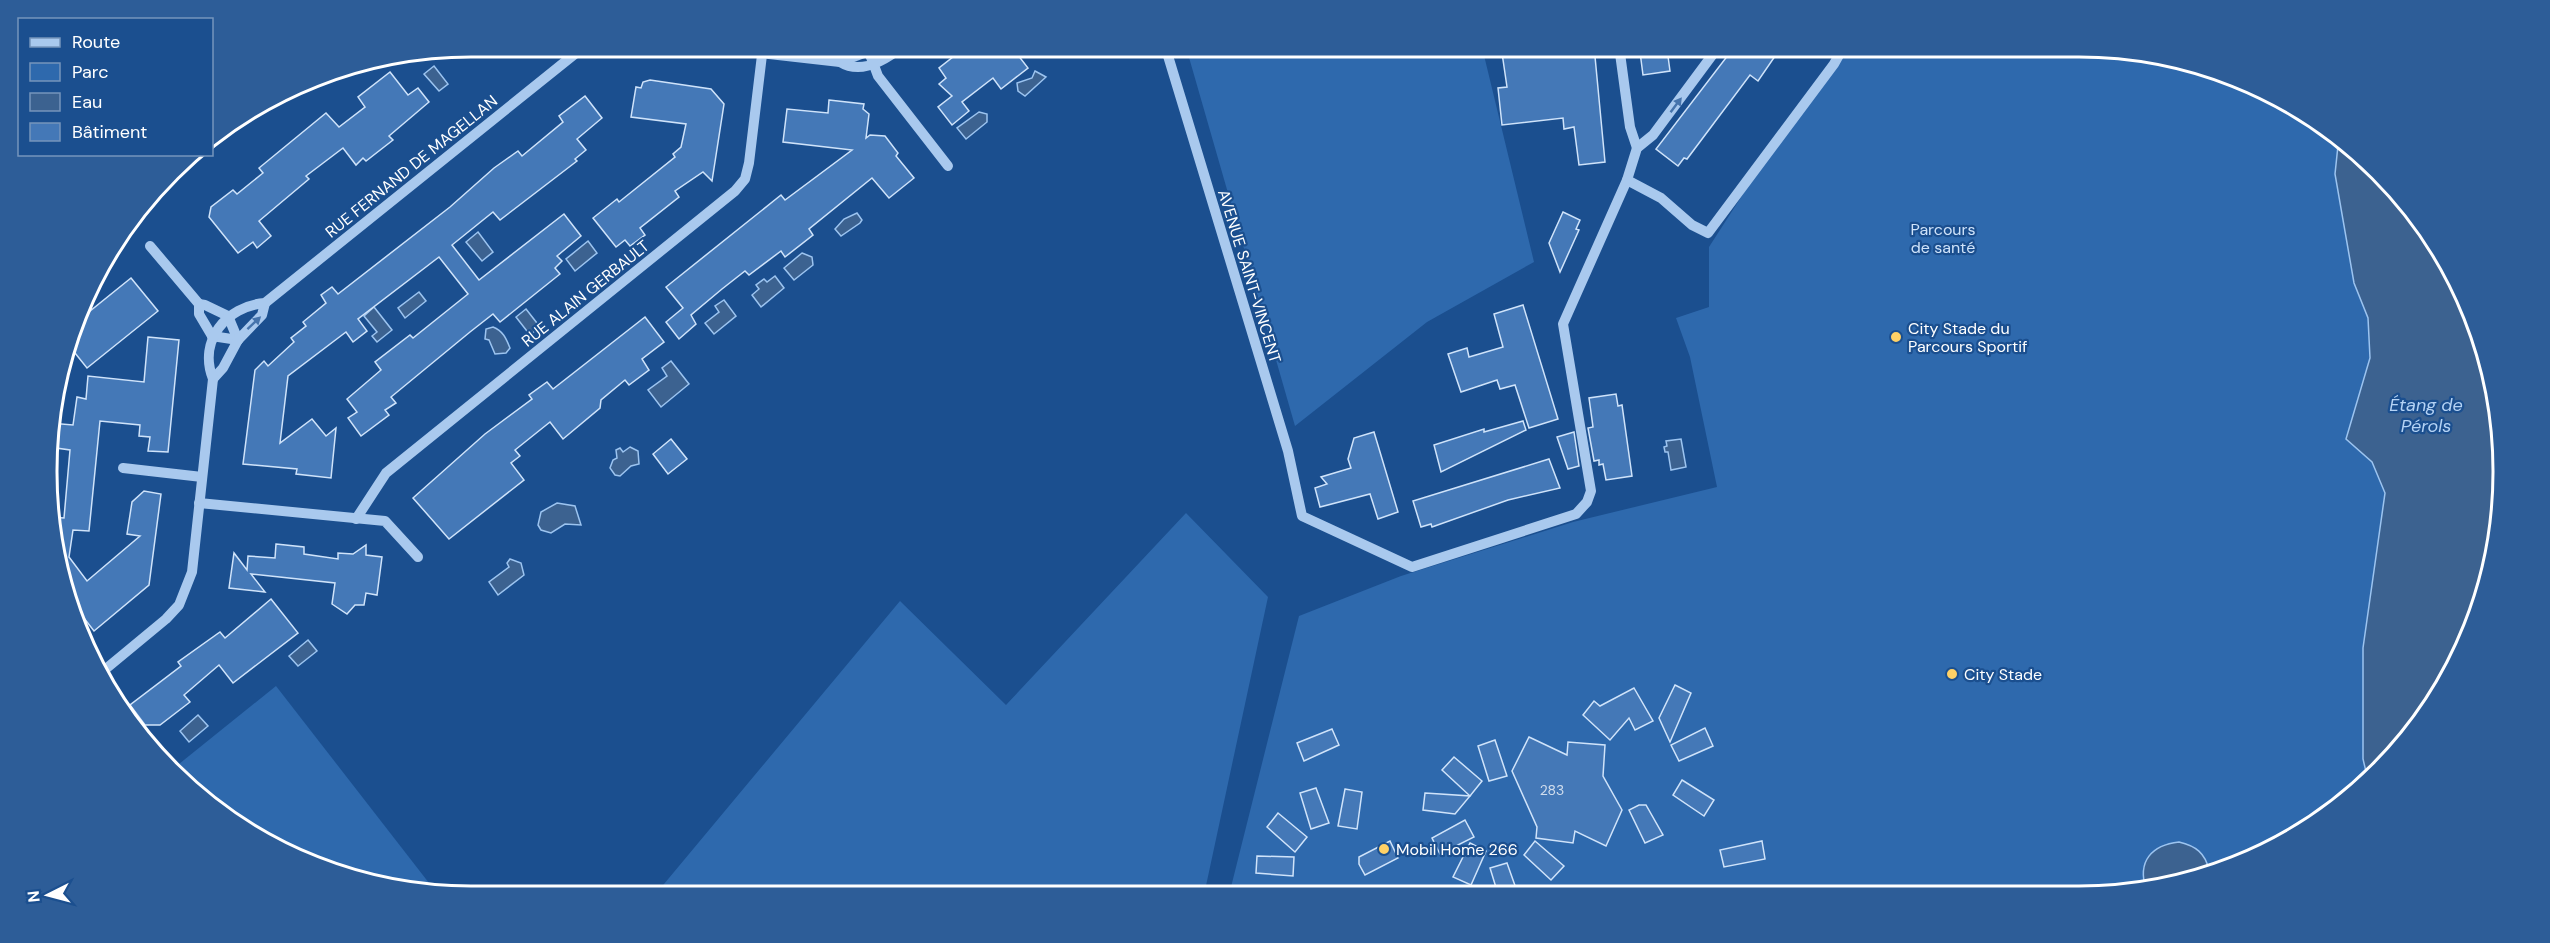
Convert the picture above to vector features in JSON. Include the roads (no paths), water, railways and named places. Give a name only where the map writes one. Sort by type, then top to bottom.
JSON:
[{"type":"street","name":"RUE FERNAND DE MAGELLAN","points":[[107,668],[166,619],[179,605],[192,572],[213,379],[208,366],[212,336],[228,316],[252,304],[265,303],[568,57]]},
{"type":"street","name":"RUE ALAIN GERBAULT","points":[[356,519],[386,473],[740,185],[745,179],[749,163],[762,57]]},
{"type":"street","points":[[784,57],[840,62],[849,68],[873,65],[890,57]]},
{"type":"street","points":[[840,62],[847,57]]},
{"type":"street","points":[[871,57],[888,89],[948,166]]},
{"type":"street","name":"AVENUE SAINT-VINCENT","points":[[1168,57],[1288,451],[1302,516],[1412,567],[1575,514],[1587,502],[1591,491],[1563,324],[1627,180]]},
{"type":"street","points":[[1620,57],[1630,128],[1637,148]]},
{"type":"street","points":[[1711,57],[1653,135],[1637,148],[1627,180],[1661,198],[1692,225],[1708,233],[1838,57]]},
{"type":"street","points":[[150,246],[199,304],[199,314],[212,336],[238,340]]},
{"type":"street","name":"RUE FERNAND DE MAGELLAN","points":[[213,379],[223,368],[238,340],[262,315],[265,303]]},
{"type":"street","points":[[199,304],[205,304],[228,316],[238,340]]},
{"type":"street","points":[[123,468],[202,477]]},
{"type":"street","points":[[199,503],[386,521],[418,557]]},
{"type":"water","points":[[434,66],[448,84],[439,91],[424,74]]},
{"type":"water","points":[[1035,71],[1046,77],[1025,96],[1018,91],[1017,83],[1032,78]]},
{"type":"water","points":[[979,112],[987,114],[987,122],[966,139],[957,128]]},
{"type":"water","name":"Étang de Pérols","points":[[2338,148],[2372,178],[2390,198],[2423,241],[2437,264],[2461,313],[2479,364],[2492,444],[2493,472],[2489,526],[2479,579],[2471,605],[2450,655],[2423,702],[2390,745],[2366,771],[2363,759],[2363,648],[2385,493],[2372,462],[2346,439],[2370,358],[2368,318],[2354,283],[2335,174]]},
{"type":"water","points":[[857,213],[862,220],[860,223],[841,236],[835,229],[844,219]]},
{"type":"water","points":[[478,232],[493,252],[482,261],[466,242]]},
{"type":"water","points":[[588,241],[597,253],[575,271],[566,259]]},
{"type":"water","points":[[802,253],[812,257],[813,265],[794,280],[784,268]]},
{"type":"water","points":[[775,276],[784,288],[761,307],[752,295],[759,289],[756,285],[764,279],[767,282]]},
{"type":"water","points":[[419,292],[426,301],[405,318],[398,308]]},
{"type":"water","points":[[724,300],[736,316],[714,334],[705,323],[719,312],[715,306]]},
{"type":"water","points":[[374,307],[392,330],[377,342],[372,336],[377,332],[364,316]]},
{"type":"water","points":[[526,309],[540,327],[530,335],[516,317]]},
{"type":"water","points":[[493,327],[502,333],[507,341],[510,348],[506,353],[495,354],[489,340],[485,339],[486,329]]},
{"type":"water","points":[[671,361],[689,384],[661,407],[648,390],[667,376],[662,368]]},
{"type":"water","points":[[1681,439],[1686,467],[1671,470],[1668,452],[1665,452],[1664,447],[1667,446],[1666,441]]},
{"type":"water","points":[[630,447],[638,451],[639,464],[631,466],[620,476],[615,475],[610,468],[613,460],[617,458],[616,450],[620,448],[623,452]]},
{"type":"water","points":[[557,503],[575,506],[581,525],[565,524],[551,533],[541,530],[538,525],[541,512]]},
{"type":"water","points":[[510,559],[521,563],[524,575],[498,595],[489,582],[509,567],[507,563]]},
{"type":"water","points":[[308,640],[317,651],[298,666],[289,656]]},
{"type":"water","points":[[198,715],[208,726],[189,742],[180,731]]},
{"type":"water","points":[[2179,842],[2199,851],[2207,865],[2144,880],[2145,863],[2149,856],[2169,844]]},
{"type":"place","name":"City Stade du Parcours Sportif","points":[[1896,337]]},
{"type":"place","name":"City Stade","points":[[1952,674]]},
{"type":"place","name":"Mobil Home 266","points":[[1384,849]]},
{"type":"park label","name":"Parcours de santé","points":[[1943,238]]}]
